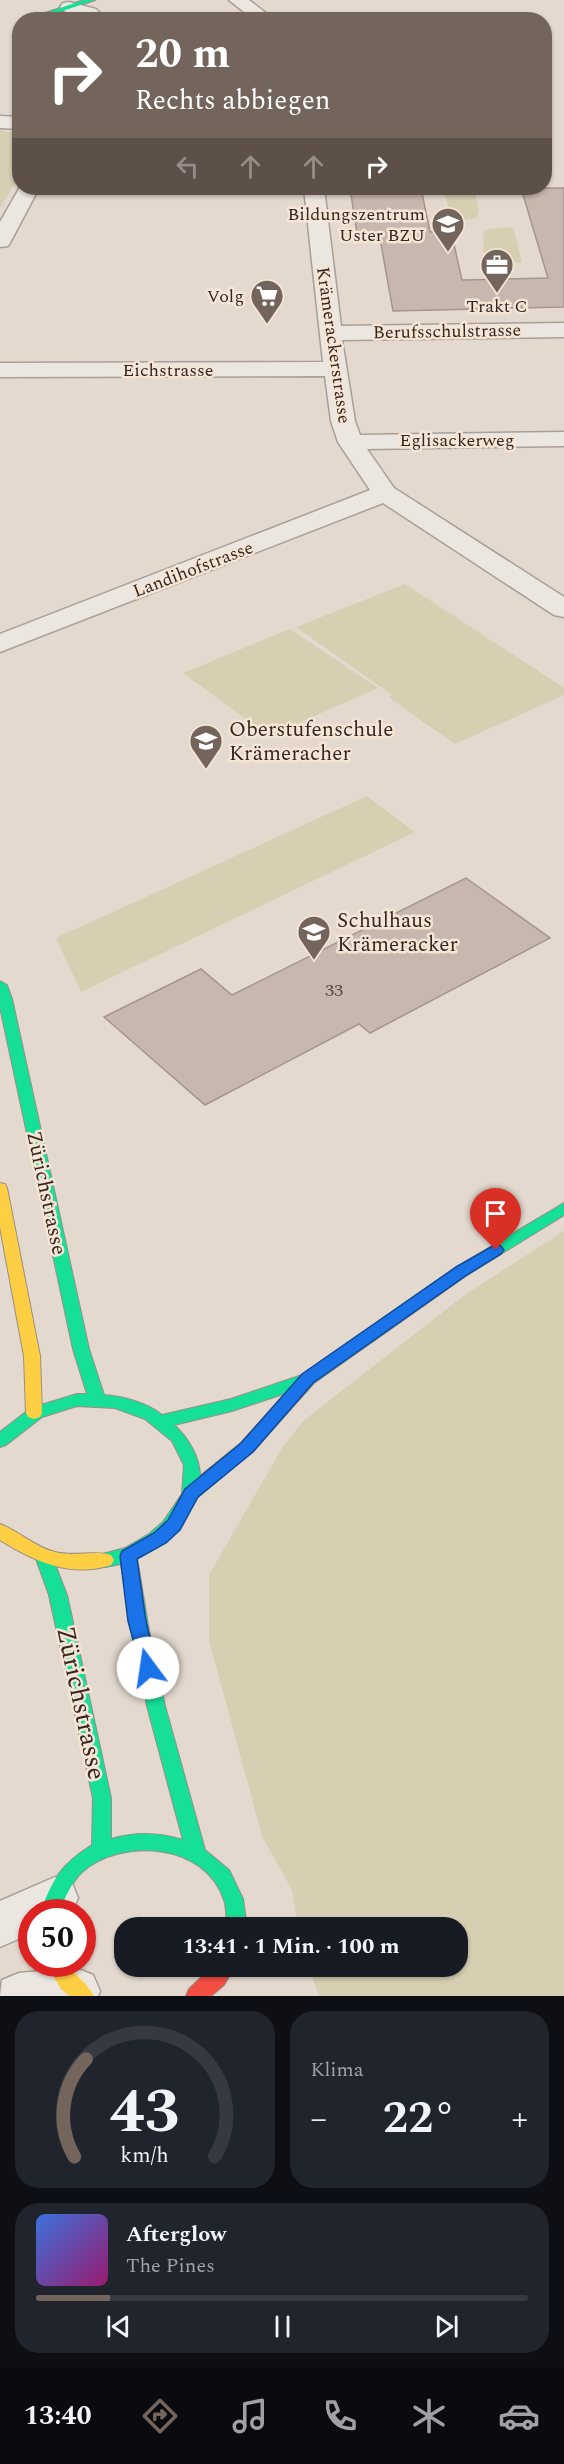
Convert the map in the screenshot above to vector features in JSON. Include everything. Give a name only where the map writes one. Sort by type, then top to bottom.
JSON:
[{"type":"main road","points":[[53,12],[91,0]]},
{"type":"main road","name":"Zürichstrasse","points":[[0,985],[5,999],[81,1349],[97,1399]]},
{"type":"main road","points":[[0,1188],[32,1356],[34,1413]]},
{"type":"main road","points":[[191,1493],[247,1447],[308,1379],[462,1271],[564,1208]]},
{"type":"main road","points":[[164,1422],[232,1405],[308,1379]]},
{"type":"main road","points":[[0,1441],[18,1423],[34,1413],[65,1402],[97,1399],[133,1406],[164,1422],[187,1449],[192,1471],[191,1493],[174,1525],[160,1538],[128,1556],[87,1564],[45,1559],[27,1552],[0,1530]]},
{"type":"main road","points":[[128,1556],[137,1621],[182,1807],[196,1853]]},
{"type":"main road","name":"Zürichstrasse","points":[[45,1559],[58,1595],[102,1798],[101,1850]]},
{"type":"main road","points":[[56,1899],[73,1870],[101,1850],[127,1841],[149,1839],[172,1842],[196,1853],[216,1868],[234,1900],[236,1917]]},
{"type":"main road","points":[[196,1996],[211,1990],[219,1977]]},
{"type":"street","points":[[238,0],[255,12]]},
{"type":"street","points":[[69,7],[86,12]]},
{"type":"street","points":[[0,241],[25,195]]},
{"type":"street","name":"Krämerackerstrasse","points":[[315,195],[335,369],[343,421],[350,442],[385,493],[564,609]]},
{"type":"street","name":"Berufsschulstrasse","points":[[330,333],[564,330]]},
{"type":"street","name":"Eichstrasse","points":[[0,370],[335,369]]},
{"type":"street","name":"Eglisackerweg","points":[[350,442],[564,439]]},
{"type":"street","name":"Landihofstrasse","points":[[0,644],[385,493]]},
{"type":"street","points":[[0,1924],[18,1917]]},
{"type":"street","points":[[19,1996],[72,1983]]},
{"type":"shaded area","points":[[0,130],[12,132],[12,188],[0,208]]},
{"type":"shaded area","points":[[446,195],[476,195],[479,210],[477,218],[459,221],[451,219]]},
{"type":"shaded area","points":[[509,227],[514,229],[522,263],[484,258],[483,232],[488,229]]},
{"type":"shaded area","points":[[405,584],[564,688],[564,695],[455,744],[388,697],[392,695],[296,627]]},
{"type":"shaded area","points":[[290,629],[378,688],[269,736],[183,673]]},
{"type":"shaded area","points":[[367,796],[415,832],[81,992],[56,938]]},
{"type":"shaded area","points":[[564,1231],[564,1996],[319,1996],[312,1977],[468,1977],[468,1917],[296,1917],[292,1890],[262,1836],[209,1640],[209,1575],[282,1448],[303,1421],[466,1294]]},
{"type":"building","name":"Bildungszentrum Uster BZU","points":[[552,188],[564,188],[564,307],[393,311],[379,233],[357,233],[351,195],[422,195],[430,232],[451,231],[462,280],[548,278],[523,195],[552,195]]},
{"type":"building","name":"Schulhaus Krämeracker","points":[[466,878],[550,938],[370,1033],[359,1024],[205,1105],[104,1017],[201,969],[232,995]]},
{"type":"traffic: fast","points":[[53,12],[91,0]]},
{"type":"traffic: fast","points":[[0,985],[5,999],[81,1349],[97,1399]]},
{"type":"traffic: fast","points":[[191,1493],[247,1447],[308,1379],[462,1271],[564,1208]]},
{"type":"traffic: fast","points":[[164,1421],[232,1405],[306,1380]]},
{"type":"traffic: fast","points":[[0,1441],[37,1412],[77,1400],[116,1402],[151,1415],[177,1437],[192,1465],[190,1496],[169,1527],[155,1539],[131,1553],[105,1560]]},
{"type":"traffic: fast","points":[[128,1556],[140,1631],[156,1706],[196,1853]]},
{"type":"traffic: fast","points":[[45,1559],[58,1595],[102,1798],[101,1850]]},
{"type":"traffic: fast","points":[[55,1899],[72,1870],[100,1850],[126,1842],[154,1842],[180,1847],[203,1859],[222,1876],[234,1899],[236,1917]]},
{"type":"traffic: slow","points":[[0,1188],[32,1356],[34,1413]]},
{"type":"traffic: slow","points":[[0,1531],[49,1558],[74,1562],[105,1560]]},
{"type":"traffic: slow","points":[[65,1977],[84,1996]]},
{"type":"traffic: jam","points":[[196,1996],[218,1977]]},
{"type":"place","name":"Bildungszentrum Uster BZU","points":[[448,253]]},
{"type":"place","name":"Trakt C","points":[[497,294]]},
{"type":"place","name":"Volg","points":[[267,325]]},
{"type":"place","name":"Oberstufenschule Krämeracher","points":[[206,770]]},
{"type":"place","name":"Schulhaus Krämeracker","points":[[314,961]]},
{"type":"route","points":[[148,1668],[137,1621],[128,1556],[160,1538],[174,1525],[191,1493],[247,1447],[308,1379],[462,1271],[496,1250]]}]
